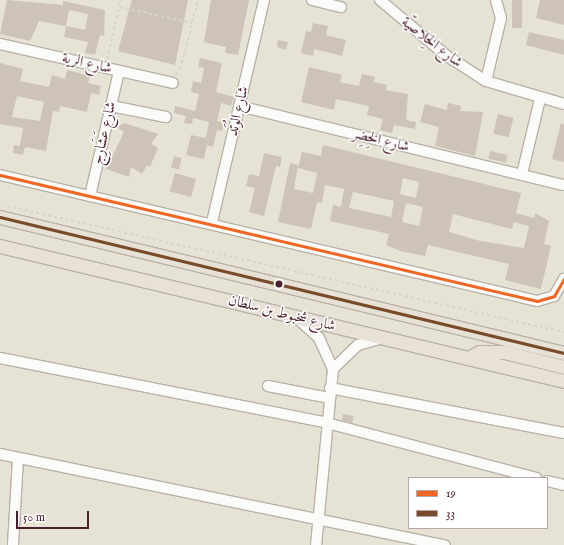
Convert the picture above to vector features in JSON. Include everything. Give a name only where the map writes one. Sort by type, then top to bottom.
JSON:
[{"type":"main road","name":"شارع شخبوط بن سلطان","points":[[0,217],[561,351]]},
{"type":"main road","name":"شارع شخبوط بن سلطان","points":[[0,246],[564,381]]},
{"type":"main road","points":[[468,358],[492,351],[564,367]]},
{"type":"street","name":"شارع الوُتَد","points":[[212,222],[264,0]]},
{"type":"street","points":[[312,0],[341,7]]},
{"type":"street","name":"شارع الخِلاصيّة","points":[[380,0],[447,56],[486,81],[540,99],[564,104]]},
{"type":"street","points":[[486,81],[501,18],[496,0]]},
{"type":"street","name":"شارع الرية","points":[[0,44],[170,82]]},
{"type":"street","name":"شارع عَشَارِج","points":[[90,196],[119,71]]},
{"type":"street","points":[[522,174],[540,99]]},
{"type":"street","points":[[111,106],[166,117]]},
{"type":"street","name":"شارع الخِضِر","points":[[239,106],[564,185]]},
{"type":"street","points":[[0,175],[212,222],[537,301],[554,296],[564,279]]},
{"type":"street","points":[[293,316],[319,338],[333,369],[316,545]]},
{"type":"street","points":[[333,369],[354,348],[384,338]]},
{"type":"street","points":[[0,358],[327,423],[532,477]]},
{"type":"street","points":[[268,386],[330,398]]},
{"type":"street","points":[[330,388],[564,433]]},
{"type":"street","points":[[0,454],[318,517],[445,545]]},
{"type":"street","points":[[12,545],[18,458]]},
{"type":"street","points":[[548,481],[564,485]]},
{"type":"path","points":[[105,68],[121,0]]},
{"type":"path","points":[[170,82],[181,67],[198,0]]},
{"type":"path","points":[[120,7],[192,23]]},
{"type":"path","points":[[0,204],[564,332]]},
{"type":"building","points":[[7,0],[63,5],[63,1],[105,10],[104,36],[100,35],[95,55],[85,53],[88,42],[64,37],[66,26],[39,21],[30,41],[0,34]],"holes":[[[69,10],[88,14],[85,30],[66,26]]]},
{"type":"building","points":[[132,0],[188,0],[175,65],[118,51]]},
{"type":"building","points":[[211,0],[249,0],[238,55],[225,53],[226,47],[204,42]]},
{"type":"building","points":[[512,0],[522,0],[522,28],[512,28]]},
{"type":"building","points":[[540,0],[564,0],[564,25],[536,18]]},
{"type":"building","points":[[313,23],[328,26],[326,35],[346,40],[342,56],[314,49],[313,56],[301,53],[306,31],[311,32]]},
{"type":"building","points":[[529,32],[564,40],[564,55],[526,45]]},
{"type":"building","points":[[278,40],[288,42],[286,50],[277,47]]},
{"type":"building","points":[[200,58],[222,63],[216,92],[234,97],[231,106],[221,103],[217,121],[224,122],[222,131],[217,130],[213,147],[207,145],[204,159],[186,155],[191,135],[206,138],[209,122],[193,118],[192,124],[184,123],[186,116],[174,113],[175,106],[195,111],[199,94],[191,92],[193,81],[201,83],[204,68],[198,67]]},
{"type":"building","points":[[0,63],[23,69],[20,81],[49,87],[52,75],[65,79],[67,70],[90,76],[88,83],[101,86],[99,95],[91,93],[87,112],[60,106],[59,112],[53,111],[46,151],[25,147],[23,155],[13,153],[14,145],[20,146],[23,128],[0,124]],"holes":[[[17,96],[44,102],[40,121],[12,117]]]},
{"type":"building","points":[[309,67],[342,75],[340,82],[359,86],[362,74],[375,77],[374,82],[387,85],[386,90],[408,94],[406,120],[416,122],[415,129],[394,125],[392,133],[380,130],[383,119],[367,115],[369,106],[336,99],[334,110],[301,102]]},
{"type":"building","points":[[448,103],[461,106],[460,111],[483,112],[475,156],[435,146],[439,127],[420,122],[425,104],[447,110]]},
{"type":"building","points":[[498,114],[514,118],[509,137],[493,133]]},
{"type":"building","points":[[124,123],[158,134],[151,144],[158,148],[150,167],[147,165],[142,174],[131,167],[129,177],[106,169],[124,132],[117,127]]},
{"type":"building","points":[[561,123],[564,124],[564,162],[552,159]]},
{"type":"building","points":[[323,145],[521,193],[516,213],[534,218],[535,213],[549,221],[544,244],[551,246],[541,289],[505,280],[509,264],[428,245],[425,256],[400,251],[386,245],[389,234],[330,221],[333,205],[341,207],[344,189],[325,185],[322,203],[317,202],[311,229],[278,222],[290,163],[298,165],[294,189],[313,193],[317,173],[298,168],[302,152],[321,156]],"holes":[[[403,178],[419,182],[416,198],[400,194]],[[353,192],[394,201],[391,217],[349,208]],[[406,203],[423,207],[419,226],[402,222]],[[453,214],[512,229],[514,222],[529,226],[524,248],[480,241],[449,232]]]},
{"type":"building","points":[[490,151],[508,155],[506,163],[488,159]]},
{"type":"building","points":[[264,153],[282,157],[280,167],[276,166],[264,216],[249,212],[255,188],[246,186],[249,174],[259,176]]},
{"type":"building","points":[[174,156],[182,158],[179,170],[171,168]]},
{"type":"building","points":[[175,173],[196,179],[191,197],[170,191]]},
{"type":"building","points":[[343,414],[354,416],[352,423],[342,420]]},
{"type":"transit line","name":"19","points":[[0,175],[537,301],[554,296],[564,279]]},
{"type":"transit line","name":"33","points":[[0,217],[564,353]]}]
